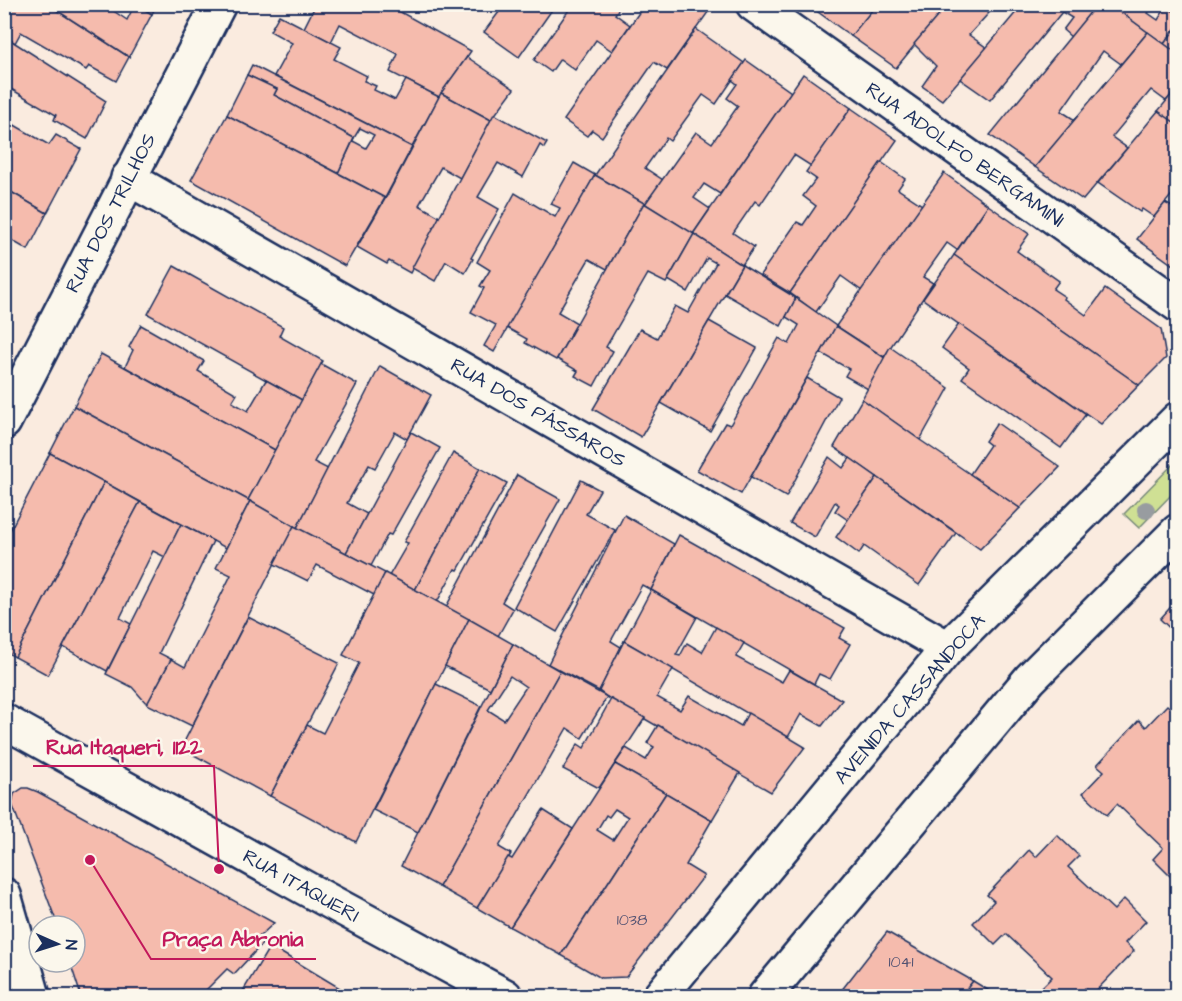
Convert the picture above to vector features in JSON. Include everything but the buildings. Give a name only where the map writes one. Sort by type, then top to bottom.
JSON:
[{"type":"street","name":"RUA DOS TRILHOS","points":[[4,422],[219,4]]},
{"type":"street","name":"RUA ADOLFO BERGAMINI","points":[[753,4],[1178,305]]},
{"type":"street","name":"RUA DOS PÁSSAROS","points":[[128,178],[948,648]]},
{"type":"street","name":"AVENIDA CASSANDOCA","points":[[660,996],[948,648],[1178,418]]},
{"type":"street","points":[[765,996],[1030,679],[1178,531]]},
{"type":"street","name":"RUA ITAQUERI","points":[[4,720],[305,888],[505,996]]},
{"type":"street","points":[[4,895],[33,996]]},
{"type":"green space","points":[[1177,460],[1177,489],[1139,528],[1124,514]]},
{"type":"place","name":"Praça Abronia","points":[[90,860]]},
{"type":"place","name":"Rua Itaqueri, 1122","points":[[219,869]]}]
